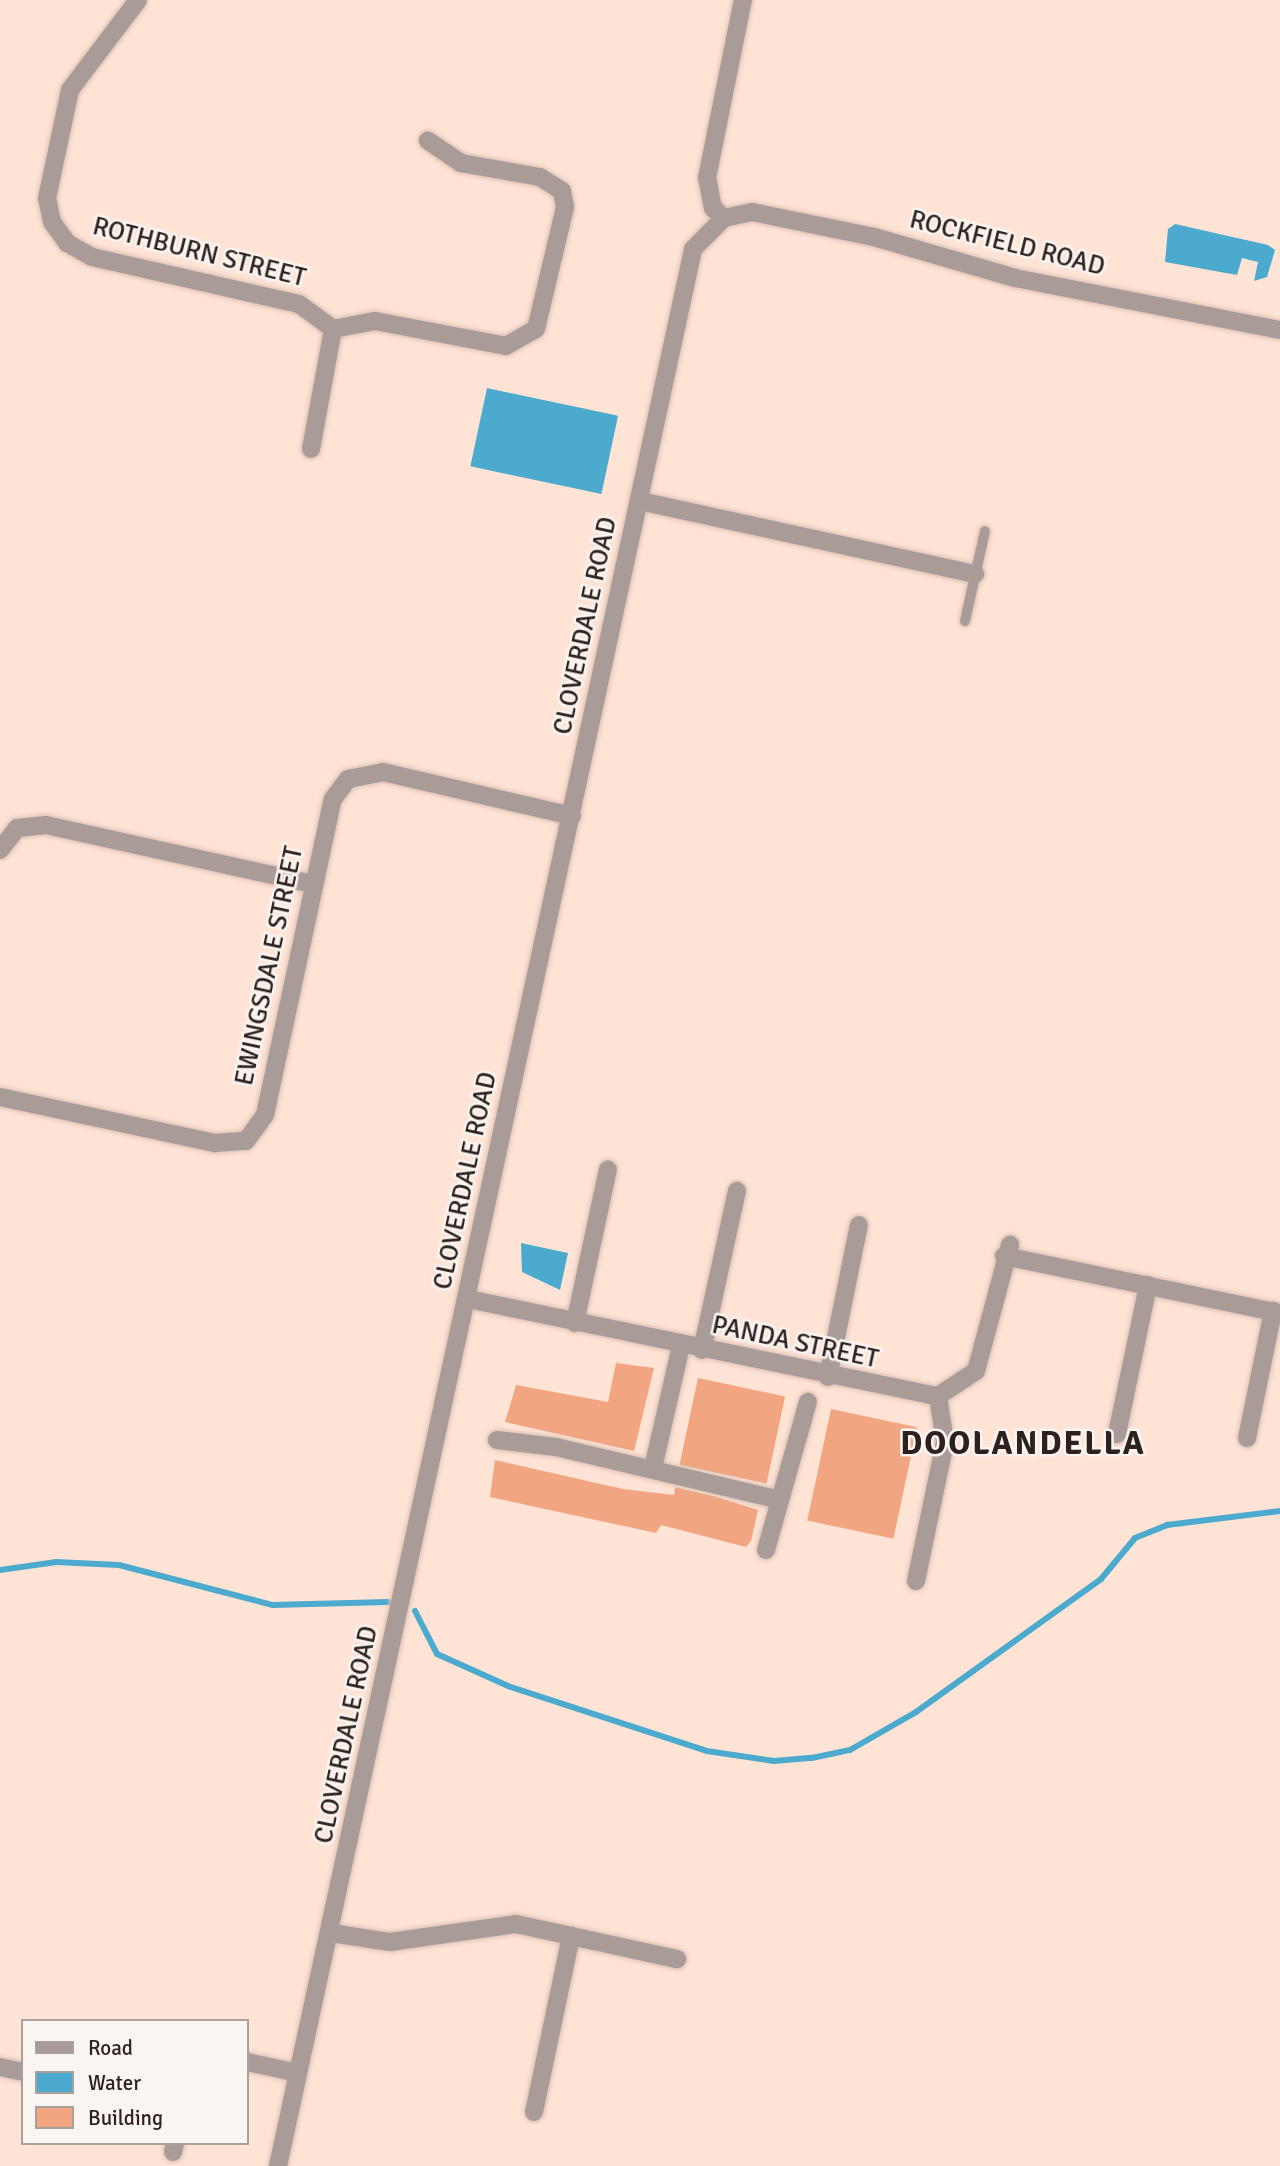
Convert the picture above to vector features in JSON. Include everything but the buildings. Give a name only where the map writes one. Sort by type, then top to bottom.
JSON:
[{"type":"street","name":"ROTHBURN STREET","points":[[138,0],[70,90],[47,198],[52,222],[67,243],[92,257],[299,304],[333,329]]},
{"type":"street","points":[[724,218],[713,208],[707,177],[743,0]]},
{"type":"street","points":[[311,449],[333,329],[375,321],[506,346],[536,329],[565,207],[562,191],[540,177],[461,163],[428,141]]},
{"type":"street","name":"ROCKFIELD ROAD","points":[[724,218],[752,212],[874,237],[1014,278],[1280,330]]},
{"type":"street","name":"CLOVERDALE ROAD","points":[[278,2166],[468,1300],[688,266],[701,235],[724,218]]},
{"type":"street","points":[[640,501],[975,574]]},
{"type":"street","name":"EWINGSDALE STREET","points":[[0,1097],[215,1143],[246,1141],[265,1115],[333,799],[348,779],[368,771],[572,816]]},
{"type":"street","points":[[0,850],[17,828],[46,825],[313,884]]},
{"type":"street","points":[[575,1323],[608,1169]]},
{"type":"street","points":[[702,1350],[737,1191]]},
{"type":"street","points":[[828,1377],[859,1225]]},
{"type":"street","points":[[916,1581],[945,1442],[938,1396],[976,1371],[1007,1250],[1148,1286],[1276,1312],[1247,1438]]},
{"type":"street","points":[[1117,1434],[1148,1286]]},
{"type":"street","name":"PANDA STREET","points":[[468,1300],[828,1377],[938,1396]]},
{"type":"street","points":[[653,1468],[681,1346]]},
{"type":"street","points":[[766,1550],[776,1499],[785,1488],[808,1402]]},
{"type":"street","points":[[497,1440],[653,1468],[776,1499]]},
{"type":"street","points":[[331,1933],[390,1942],[516,1924],[677,1959]]},
{"type":"street","points":[[534,2112],[571,1936]]},
{"type":"street","points":[[248,2062],[298,2073]]},
{"type":"street","points":[[0,2067],[21,2072]]},
{"type":"lane","points":[[965,621],[985,531]]},
{"type":"water","points":[[1175,224],[1268,245],[1275,250],[1267,277],[1254,281],[1258,262],[1242,258],[1237,275],[1165,262],[1168,229]]},
{"type":"water","points":[[487,388],[618,416],[601,494],[470,466]]},
{"type":"water","points":[[521,1243],[568,1253],[560,1290],[522,1272]]},
{"type":"waterway","points":[[415,1611],[437,1654],[508,1686],[707,1751],[774,1761],[812,1758],[850,1750],[916,1712],[1101,1579],[1135,1538],[1167,1525],[1280,1511]]},
{"type":"waterway","points":[[0,1570],[56,1562],[119,1565],[273,1605],[388,1602]]},
{"type":"district","name":"DOOLANDELLA","points":[[1023,1444]]}]
